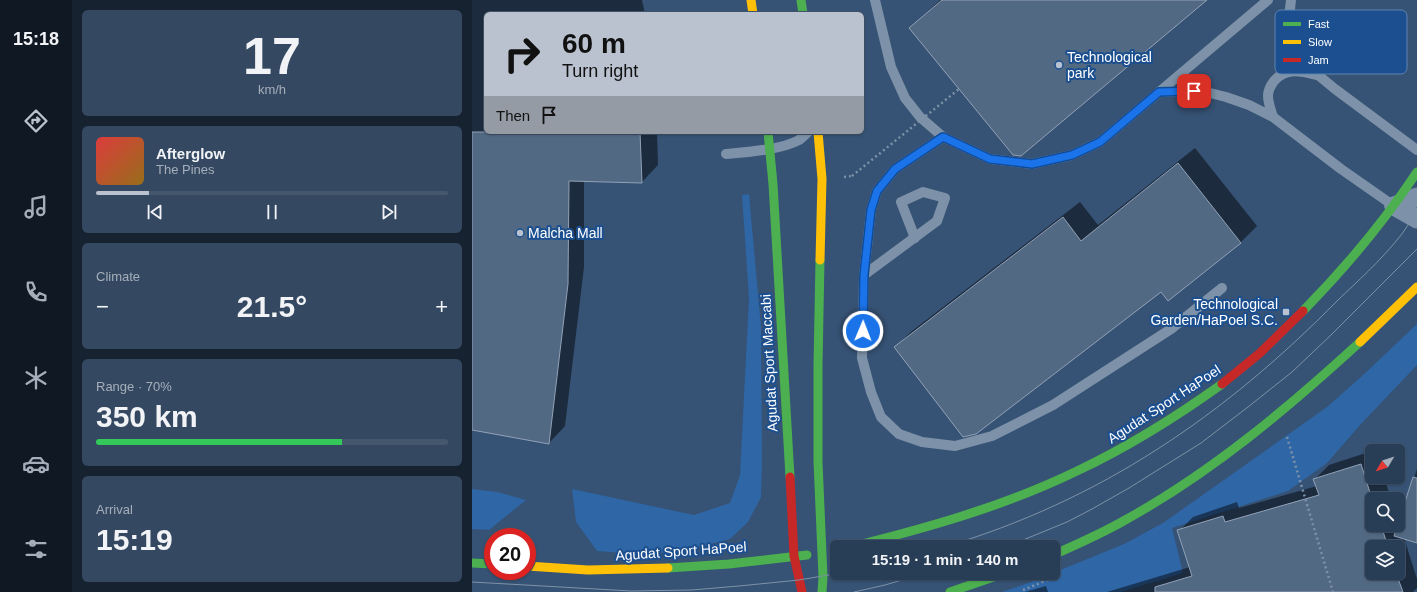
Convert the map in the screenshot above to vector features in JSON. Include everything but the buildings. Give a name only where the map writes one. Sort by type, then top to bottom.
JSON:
[{"type":"street","points":[[751,0],[753,12]]},
{"type":"street","points":[[800,0],[803,12]]},
{"type":"street","name":"Agudat Sport Maccabi","points":[[768,134],[773,184],[794,556],[802,592]]},
{"type":"street","points":[[818,134],[822,179],[818,366],[818,462],[826,552],[822,592]]},
{"type":"street","name":"Agudat Sport HaPoel","points":[[877,540],[960,518],[1042,488],[1097,462],[1175,417],[1231,377],[1275,339],[1313,302],[1363,245],[1394,206],[1417,172]]},
{"type":"street","points":[[1394,206],[1417,197]]},
{"type":"street","points":[[1394,206],[1417,219]]},
{"type":"street","points":[[1060,552],[1151,505],[1189,482],[1223,457],[1291,404],[1369,334],[1417,287]]},
{"type":"street","name":"Agudat Sport HaPoel","points":[[536,567],[593,570],[683,568],[826,552]]},
{"type":"street","points":[[472,563],[484,564]]},
{"type":"street","points":[[950,592],[985,580]]},
{"type":"lane","points":[[875,0],[891,67],[905,98],[920,117],[943,137],[990,159],[1032,164],[1072,155],[1100,142],[1268,0]]},
{"type":"lane","points":[[1290,10],[1291,0]]},
{"type":"lane","points":[[1273,117],[1268,95],[1271,85],[1278,76],[1282,74]]},
{"type":"lane","points":[[1314,74],[1318,75],[1417,150]]},
{"type":"lane","points":[[1159,92],[1194,91],[1210,93],[1249,105],[1273,117],[1394,206]]},
{"type":"lane","points":[[726,154],[787,145],[799,140],[806,134]]},
{"type":"lane","points":[[943,137],[895,169],[877,191],[871,210],[864,275],[862,358],[871,392],[881,417],[899,434],[922,442],[955,446],[992,436],[1053,405],[1170,330],[1222,288]]},
{"type":"lane","points":[[864,275],[915,238],[937,221],[945,198],[923,192],[901,202],[915,238]]},
{"type":"path","points":[[852,176],[959,89]]},
{"type":"path","points":[[1285,431],[1333,592]]},
{"type":"shaded area","points":[[749,194],[761,327],[761,497],[748,522],[730,539],[703,546],[648,555],[597,551],[576,522],[572,489],[694,515],[730,503],[740,475],[749,298],[742,195]]},
{"type":"shaded area","points":[[1417,324],[1417,365],[1361,424],[1327,463],[1288,491],[1172,528],[1183,573],[1121,592],[1002,592],[1036,580],[1060,580],[1060,570],[1124,544],[1163,523],[1327,407]]},
{"type":"shaded area","points":[[472,489],[497,492],[526,500],[491,528],[484,528],[484,530],[472,529]]},
{"type":"tram line","points":[[965,540],[1001,528],[1055,505],[1107,479],[1157,449],[1205,417],[1251,381],[1295,342],[1361,278],[1400,237],[1417,210]]},
{"type":"tram line","points":[[1023,540],[1067,522],[1092,509],[1129,488],[1201,443],[1292,372],[1417,249]]},
{"type":"tram line","points":[[472,582],[631,591],[692,590],[799,580],[830,575]]},
{"type":"tram line","points":[[854,592],[902,580]]},
{"type":"traffic: fast","points":[[801,0],[803,12]]},
{"type":"traffic: fast","points":[[768,134],[773,184],[790,477]]},
{"type":"traffic: fast","points":[[1303,311],[1363,244],[1391,209],[1417,172]]},
{"type":"traffic: fast","points":[[820,260],[818,462],[823,577],[822,592]]},
{"type":"traffic: fast","points":[[1060,552],[1118,524],[1189,481],[1219,460],[1277,415],[1360,342]]},
{"type":"traffic: fast","points":[[877,540],[965,515],[1050,484],[1133,442],[1169,420],[1222,384]]},
{"type":"traffic: fast","points":[[668,568],[729,564],[807,555]]},
{"type":"traffic: fast","points":[[472,563],[484,564]]},
{"type":"traffic: fast","points":[[950,592],[985,580]]},
{"type":"traffic: slow","points":[[751,0],[753,12]]},
{"type":"traffic: slow","points":[[818,134],[822,179],[820,260]]},
{"type":"traffic: slow","points":[[1360,342],[1417,287]]},
{"type":"traffic: slow","points":[[536,567],[588,570],[668,568]]},
{"type":"traffic: jam","points":[[1222,384],[1260,353],[1303,311]]},
{"type":"traffic: jam","points":[[790,477],[794,556],[802,592]]},
{"type":"place","name":"Technological park","points":[[1059,65]]},
{"type":"place","name":"Malcha Mall","points":[[520,233]]},
{"type":"place","name":"Technological Garden/HaPoel S.C.","points":[[1286,312]]},
{"type":"route","points":[[863,331],[864,275],[871,210],[877,191],[895,169],[943,137],[990,159],[1032,164],[1072,155],[1100,142],[1159,92],[1194,91]]}]
